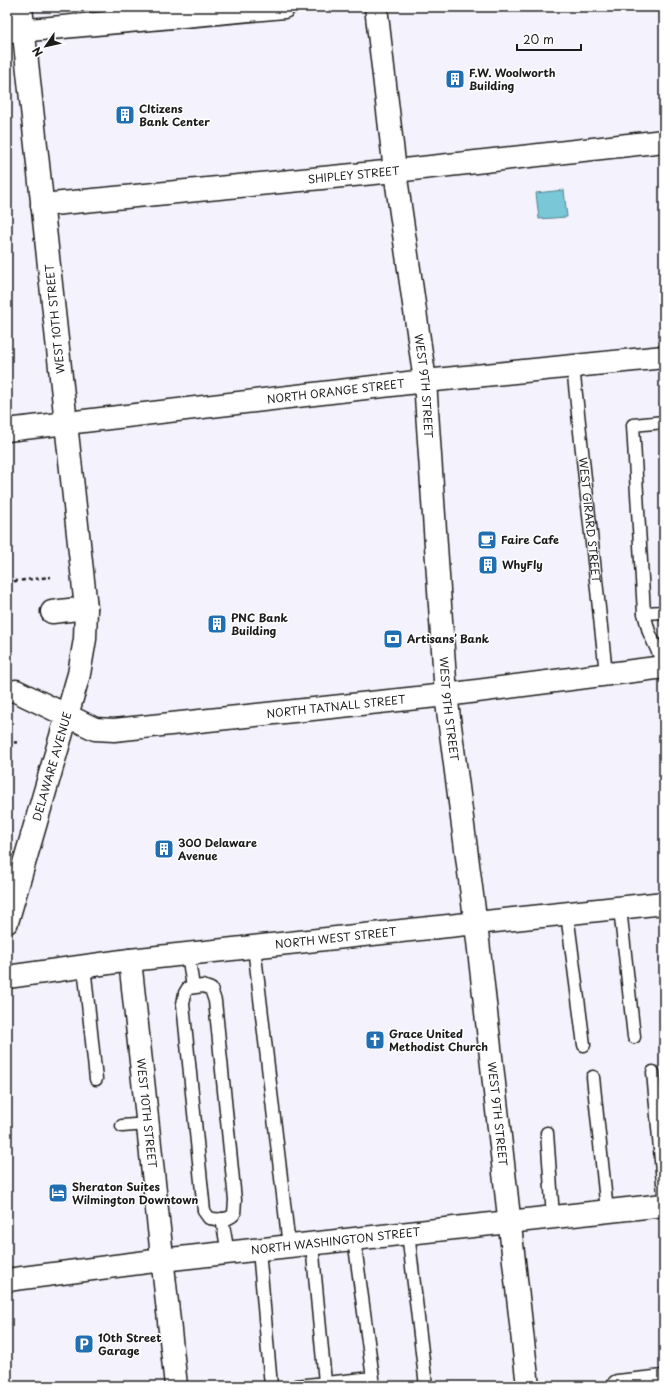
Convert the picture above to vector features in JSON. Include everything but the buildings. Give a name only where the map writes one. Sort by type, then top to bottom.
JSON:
[{"type":"street","name":"WEST 10TH STREET","points":[[21,7],[15,31],[42,205],[67,422],[86,608]]},
{"type":"street","points":[[15,31],[284,7]]},
{"type":"street","name":"WEST 9TH STREET","points":[[376,7],[395,171],[425,381],[446,695],[476,924],[508,1222],[528,1386]]},
{"type":"street","name":"SHIPLEY STREET","points":[[42,205],[395,171],[664,141]]},
{"type":"street","name":"NORTH ORANGE STREET","points":[[7,430],[425,381],[664,357]]},
{"type":"street","points":[[52,612],[86,608]]},
{"type":"street","name":"DELAWARE AVENUE","points":[[7,922],[79,674],[85,639],[86,608]]},
{"type":"street","name":"NORTH TATNALL STREET","points":[[16,691],[96,729],[114,730],[446,695],[664,666]]},
{"type":"street","name":"NORTH WEST STREET","points":[[7,977],[130,960],[664,903]]},
{"type":"street","name":"WEST 10TH STREET","points":[[130,960],[176,1386]]},
{"type":"street","name":"NORTH WASHINGTON STREET","points":[[7,1280],[162,1260],[664,1205]]},
{"type":"street","points":[[618,1386],[664,1381]]},
{"type":"lane","name":"WEST GIRARD STREET","points":[[573,367],[606,674]]},
{"type":"lane","points":[[664,422],[633,425],[644,613],[649,632],[664,666]]},
{"type":"lane","points":[[644,613],[664,612]]},
{"type":"lane","points":[[620,908],[634,1037]]},
{"type":"lane","points":[[567,914],[584,1045]]},
{"type":"lane","points":[[254,947],[289,1246]]},
{"type":"lane","points":[[188,954],[193,987]]},
{"type":"lane","points":[[84,966],[96,1079]]},
{"type":"lane","points":[[203,986],[211,989],[214,994],[217,1012],[236,1207],[234,1214],[230,1218],[209,1218],[204,1210],[183,1004],[185,993],[188,988],[193,987],[203,986]]},
{"type":"lane","points":[[653,1072],[664,1194]]},
{"type":"lane","points":[[593,1077],[607,1211]]},
{"type":"lane","points":[[122,1126],[147,1124]]},
{"type":"lane","points":[[547,1133],[553,1217]]},
{"type":"lane","points":[[222,1219],[228,1253]]},
{"type":"lane","points":[[408,1233],[426,1386]]},
{"type":"lane","points":[[297,1386],[373,1378],[354,1239]]},
{"type":"lane","points":[[312,1244],[325,1382]]},
{"type":"lane","points":[[259,1250],[271,1386]]},
{"type":"path","points":[[7,582],[51,577]]},
{"type":"path","points":[[7,743],[21,742]]},
{"type":"water","points":[[564,190],[567,217],[539,219],[536,193]]},
{"type":"place","name":"F.W. Woolworth Building","points":[[455,79]]},
{"type":"place","name":"CItizens Bank Center","points":[[125,115]]},
{"type":"place","name":"Faire Cafe","points":[[487,540]]},
{"type":"place","name":"WhyFly","points":[[488,565]]},
{"type":"place","name":"PNC Bank Building","points":[[217,624]]},
{"type":"place","name":"Artisans’ Bank","points":[[393,639]]},
{"type":"place","name":"300 Delaware Avenue","points":[[164,849]]},
{"type":"place","name":"Grace United Methodist Church","points":[[375,1040]]},
{"type":"place","name":"Sheraton Suites Wilmington Downtown","points":[[58,1193]]},
{"type":"place","name":"10th Street Garage","points":[[84,1344]]}]
